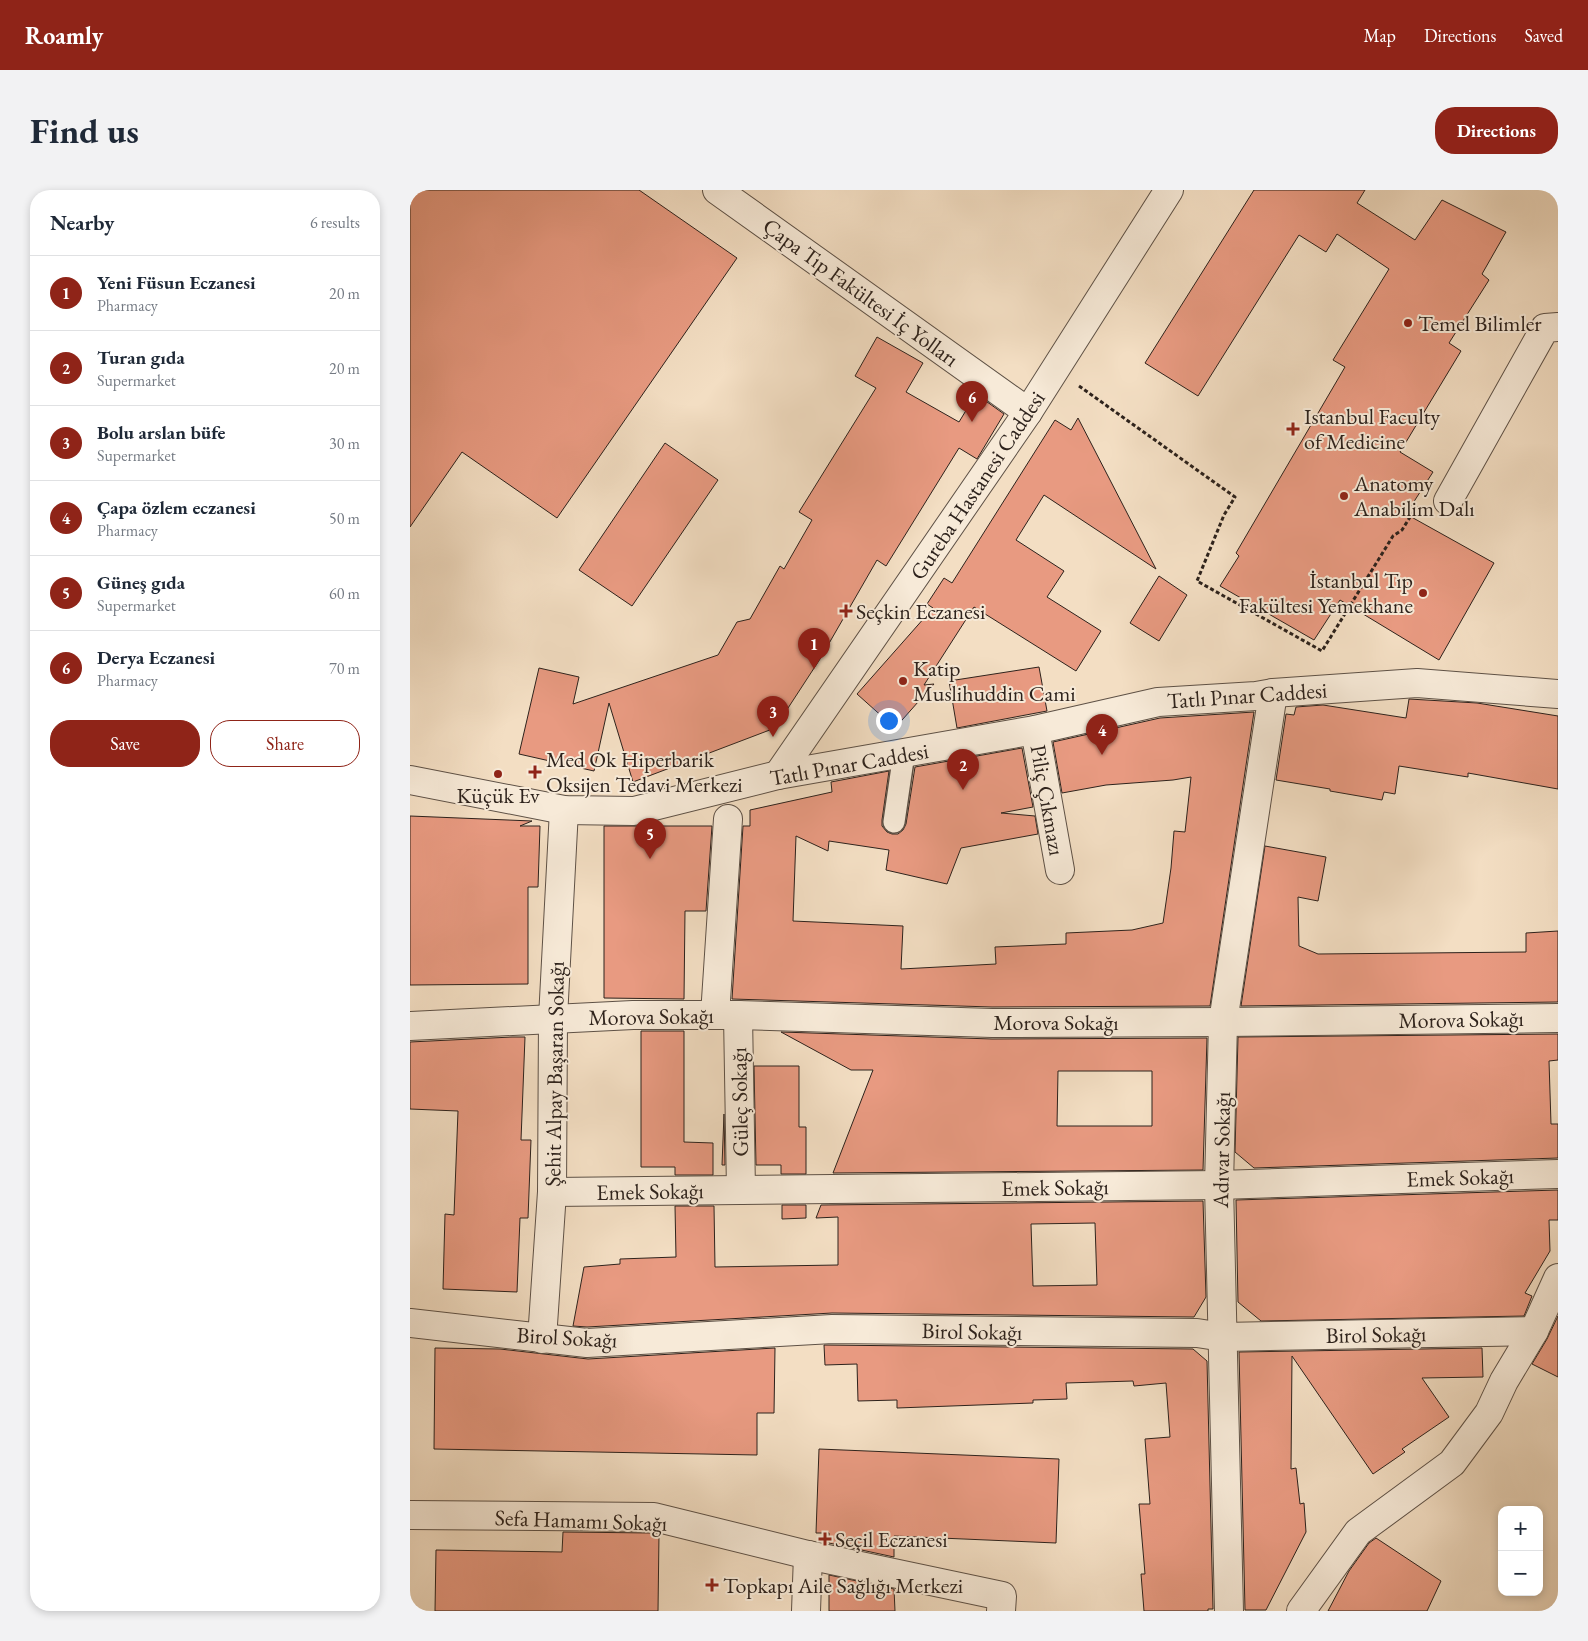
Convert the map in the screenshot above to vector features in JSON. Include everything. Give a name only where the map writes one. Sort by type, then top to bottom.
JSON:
[{"type":"street","name":"Çapa Tıp Fakültesi İç Yolları","points":[[717,190],[1028,412]]},
{"type":"street","name":"Gureba Hastanesi Caddesi","points":[[778,775],[1028,412],[1169,190]]},
{"type":"street","points":[[1448,501],[1545,328],[1558,327]]},
{"type":"street","name":"Tatlı Pınar Caddesi","points":[[410,780],[564,810],[634,811],[778,775],[1035,730],[1158,702],[1417,683],[1558,694]]},
{"type":"street","name":"Adıvar Sokağı","points":[[1229,1611],[1220,1185],[1223,1022],[1273,693]]},
{"type":"street","name":"Piliç Çıkmazı","points":[[1035,730],[1060,870]]},
{"type":"street","points":[[894,822],[904,753]]},
{"type":"street","name":"Şehit Alpay Başaran Sokağı","points":[[542,1338],[552,1192],[553,1018],[564,810]]},
{"type":"street","name":"Güleç Sokağı","points":[[728,819],[726,1015],[741,1190]]},
{"type":"street","name":"Morova Sokağı","points":[[410,1026],[633,1014],[992,1023],[1558,1018]]},
{"type":"street","name":"Emek Sokağı","points":[[552,1192],[1220,1185],[1558,1174]]},
{"type":"street","points":[[1301,1611],[1358,1532],[1452,1463],[1489,1413],[1504,1381],[1534,1331],[1558,1278]]},
{"type":"street","name":"Birol Sokağı","points":[[410,1322],[587,1343],[832,1329],[1197,1333],[1223,1337],[1534,1331]]},
{"type":"street","name":"Sefa Hamamı Sokağı","points":[[410,1516],[654,1517],[808,1555],[1002,1596],[1001,1611]]},
{"type":"street","points":[[806,1611],[808,1555]]},
{"type":"path","points":[[1055,370],[1235,497],[1224,515],[1197,582],[1322,651],[1393,536],[1402,530],[1415,509],[1448,501]]},
{"type":"building","points":[[410,190],[639,190],[737,258],[557,518],[462,452],[410,527]]},
{"type":"building","points":[[1254,190],[1365,190],[1357,203],[1415,240],[1442,200],[1506,232],[1482,274],[1489,280],[1449,343],[1461,351],[1400,452],[1433,472],[1406,514],[1494,563],[1439,660],[1340,600],[1314,640],[1220,586],[1239,556],[1236,553],[1345,367],[1333,360],[1389,269],[1337,234],[1326,252],[1299,235],[1198,396],[1145,363]]},
{"type":"building","points":[[877,337],[923,363],[906,392],[959,422],[976,394],[1004,414],[977,459],[959,448],[886,566],[877,560],[820,659],[775,728],[633,782],[609,703],[594,771],[519,754],[539,668],[579,677],[573,704],[718,655],[737,622],[750,619],[780,566],[784,569],[812,520],[799,512],[876,388],[855,376]]},
{"type":"building","points":[[1078,418],[1156,569],[1044,495],[1016,540],[1064,571],[1047,597],[1101,631],[1076,671],[974,607],[924,685],[934,684],[895,728],[857,694],[933,608],[927,604],[944,578],[952,583],[1055,420],[1071,430]]},
{"type":"building","points":[[665,443],[718,480],[632,606],[579,570]]},
{"type":"building","points":[[1159,576],[1187,595],[1159,641],[1130,623]]},
{"type":"building","points":[[1039,667],[1047,711],[957,728],[949,681]]},
{"type":"building","points":[[1409,699],[1477,703],[1558,716],[1558,789],[1468,773],[1468,777],[1399,766],[1395,794],[1384,792],[1382,800],[1276,780],[1286,714],[1294,715],[1296,707],[1323,705],[1406,718]]},
{"type":"building","points":[[1254,712],[1210,1006],[992,1007],[732,999],[743,826],[750,826],[750,810],[832,792],[831,782],[889,771],[882,826],[887,832],[898,834],[906,824],[915,767],[1022,748],[1033,807],[1001,813],[1035,816],[1038,834],[961,848],[947,884],[886,870],[889,850],[829,841],[828,851],[796,836],[793,921],[903,926],[901,969],[996,964],[995,947],[1066,944],[1066,933],[1132,930],[1163,923],[1174,831],[1185,832],[1191,777],[1106,785],[1062,793],[1053,742],[1160,718]]},
{"type":"building","points":[[410,816],[532,821],[520,826],[540,826],[538,887],[528,887],[528,984],[410,985]]},
{"type":"building","points":[[604,826],[712,826],[706,911],[685,911],[684,999],[604,998]]},
{"type":"building","points":[[1265,846],[1326,857],[1318,901],[1298,897],[1299,946],[1318,954],[1526,952],[1526,933],[1558,931],[1558,1002],[1241,1006]]},
{"type":"building","points":[[641,1031],[684,1031],[684,1142],[713,1143],[713,1175],[675,1175],[675,1167],[641,1167]]},
{"type":"building","points":[[781,1032],[992,1039],[1207,1038],[1203,1170],[833,1173],[873,1070],[851,1070]],"holes":[[[1058,1071],[1152,1071],[1152,1126],[1057,1126]]]},
{"type":"building","points":[[1558,1034],[1558,1060],[1549,1061],[1551,1124],[1558,1124],[1558,1158],[1254,1168],[1235,1152],[1238,1037]]},
{"type":"building","points":[[525,1037],[521,1140],[531,1140],[528,1218],[520,1218],[517,1292],[443,1289],[445,1214],[454,1215],[458,1111],[410,1109],[410,1042]]},
{"type":"building","points":[[754,1066],[799,1066],[799,1127],[806,1127],[806,1174],[781,1174],[781,1165],[756,1165]]},
{"type":"building","points":[[724,1114],[725,1165],[722,1165]]},
{"type":"building","points":[[1558,1190],[1558,1220],[1549,1220],[1550,1251],[1525,1293],[1532,1296],[1524,1316],[1261,1321],[1238,1302],[1236,1200]]},
{"type":"building","points":[[1203,1201],[1206,1297],[1194,1317],[832,1313],[587,1327],[573,1326],[584,1267],[620,1264],[620,1259],[676,1257],[675,1206],[714,1206],[715,1267],[838,1265],[838,1217],[816,1218],[821,1205]],"holes":[[[1095,1223],[1097,1285],[1033,1286],[1031,1224]]]},
{"type":"building","points":[[782,1205],[806,1205],[806,1218],[782,1219]]},
{"type":"building","points":[[1558,1316],[1558,1377],[1532,1364]]},
{"type":"building","points":[[824,1345],[1193,1349],[1207,1361],[1213,1609],[1208,1609],[1208,1611],[1144,1611],[1141,1574],[1145,1574],[1139,1504],[1150,1504],[1145,1439],[1170,1437],[1166,1383],[1134,1386],[1133,1381],[1066,1383],[1067,1399],[1033,1400],[1033,1403],[897,1408],[897,1400],[858,1401],[857,1364],[825,1365]]},
{"type":"building","points":[[435,1348],[500,1349],[588,1359],[775,1348],[774,1413],[757,1413],[757,1455],[434,1449]]},
{"type":"building","points":[[1482,1348],[1483,1377],[1422,1378],[1449,1417],[1402,1449],[1405,1452],[1373,1474],[1292,1356],[1291,1469],[1296,1468],[1300,1504],[1304,1503],[1306,1532],[1266,1610],[1245,1610],[1239,1352]]},
{"type":"building","points":[[819,1449],[1059,1459],[1056,1543],[894,1536],[894,1557],[829,1543],[829,1533],[816,1533]]},
{"type":"building","points":[[563,1532],[659,1534],[658,1611],[435,1611],[436,1550],[562,1552]]},
{"type":"building","points":[[1376,1538],[1441,1581],[1427,1611],[1328,1611],[1349,1571],[1369,1543]]},
{"type":"building","points":[[829,1575],[894,1589],[895,1611],[829,1611]]},
{"type":"place","name":"Temel Bilimler","points":[[1408,323]]},
{"type":"place","name":"Derya Eczanesi","points":[[972,422]]},
{"type":"place","name":"Istanbul Faculty of Medicine","points":[[1293,429]]},
{"type":"place","name":"Anatomy Anabilim Dalı","points":[[1344,496]]},
{"type":"place","name":"İstanbul Tıp Fakültesi Yemekhane","points":[[1423,593]]},
{"type":"place","name":"Seçkin Eczanesi","points":[[846,611]]},
{"type":"place","name":"Yeni Füsun Eczanesi","points":[[814,669]]},
{"type":"place","name":"Katip Muslihuddin Cami","points":[[903,681]]},
{"type":"place","name":"Bolu arslan büfe","points":[[773,737]]},
{"type":"place","name":"Çapa özlem eczanesi","points":[[1102,755]]},
{"type":"place","name":"Med Ok Hiperbarik Oksijen Tedavi Merkezi","points":[[535,772]]},
{"type":"place","name":"Küçük Ev","points":[[498,774]]},
{"type":"place","name":"Turan gıda","points":[[963,790]]},
{"type":"place","name":"Güneş gıda","points":[[650,859]]},
{"type":"place","name":"Seçil Eczanesi","points":[[825,1539]]},
{"type":"place","name":"Topkapı Aile Sağlığı Merkezi","points":[[712,1585]]}]
